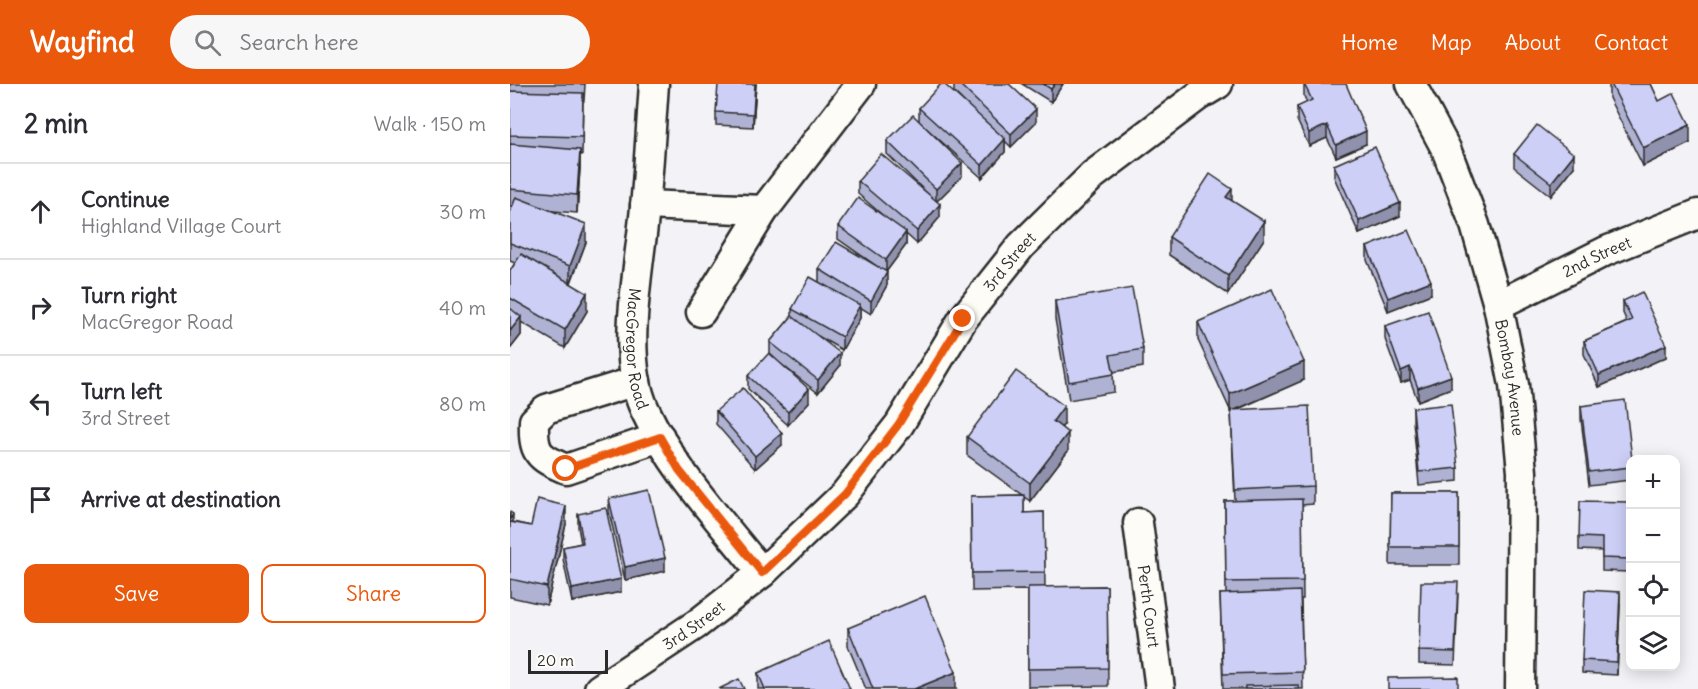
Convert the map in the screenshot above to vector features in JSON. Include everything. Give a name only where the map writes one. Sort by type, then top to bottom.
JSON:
[{"type":"street","name":"MacGregor Road","points":[[654,84],[632,338],[636,381],[644,409],[679,470],[762,573]]},
{"type":"street","points":[[701,312],[764,210],[861,84]]},
{"type":"street","name":"3rd Street","points":[[599,689],[697,624],[762,573],[845,494],[898,425],[963,319],[1021,246],[1093,175],[1198,96],[1218,84]]},
{"type":"street","name":"Bombay Avenue","points":[[1411,84],[1446,149],[1476,225],[1498,305],[1514,385],[1522,472],[1520,689]]},
{"type":"street","points":[[645,205],[764,210]]},
{"type":"street","name":"2nd Street","points":[[1498,305],[1606,251],[1698,214]]},
{"type":"street","points":[[636,381],[546,409],[534,421],[533,443],[544,460],[566,469],[660,437]]},
{"type":"street","name":"Perth Court","points":[[1138,523],[1160,689]]},
{"type":"building","points":[[718,84],[755,84],[753,114],[716,112]]},
{"type":"building","points":[[941,84],[944,84],[1005,139],[982,165],[919,108]]},
{"type":"building","points":[[959,84],[1009,84],[1036,109],[1011,134]]},
{"type":"building","points":[[1043,84],[1055,84],[1051,89]]},
{"type":"building","points":[[1304,84],[1346,84],[1366,131],[1336,145],[1327,125],[1309,133],[1297,107],[1312,100]]},
{"type":"building","points":[[1611,84],[1651,84],[1659,101],[1674,93],[1690,125],[1643,148]]},
{"type":"building","points":[[510,91],[583,93],[582,137],[510,135]]},
{"type":"building","points":[[913,115],[962,163],[936,189],[887,141]]},
{"type":"building","points":[[1537,125],[1574,154],[1551,183],[1514,154]]},
{"type":"building","points":[[510,144],[580,150],[577,195],[510,189]]},
{"type":"building","points":[[1375,147],[1400,203],[1359,221],[1334,165]]},
{"type":"building","points":[[881,154],[940,204],[917,231],[858,181]]},
{"type":"building","points":[[1210,174],[1232,189],[1226,197],[1264,221],[1228,276],[1169,237]]},
{"type":"building","points":[[516,197],[586,224],[570,266],[510,243],[510,213]]},
{"type":"building","points":[[858,198],[906,232],[886,260],[838,226]]},
{"type":"building","points":[[1409,230],[1431,281],[1388,298],[1367,247]]},
{"type":"building","points":[[836,242],[887,272],[871,301],[819,269]]},
{"type":"building","points":[[521,254],[587,293],[565,330],[510,298],[510,271]]},
{"type":"building","points":[[810,277],[860,305],[842,337],[792,309]]},
{"type":"building","points":[[1132,288],[1143,349],[1110,355],[1114,374],[1069,382],[1055,301]]},
{"type":"building","points":[[1272,289],[1304,362],[1230,394],[1198,322]]},
{"type":"building","points":[[1642,292],[1666,345],[1599,375],[1584,341],[1632,320],[1623,301]]},
{"type":"building","points":[[510,308],[521,317],[510,331]]},
{"type":"building","points":[[1428,311],[1451,376],[1418,388],[1410,367],[1401,371],[1385,326]]},
{"type":"building","points":[[792,316],[840,353],[818,380],[770,342]]},
{"type":"building","points":[[769,353],[809,389],[788,412],[748,376]]},
{"type":"building","points":[[1016,371],[1064,406],[1053,421],[1068,433],[1030,483],[967,437]]},
{"type":"building","points":[[743,388],[782,433],[755,456],[716,411]]},
{"type":"building","points":[[1625,400],[1632,455],[1626,455],[1626,467],[1589,472],[1581,406]]},
{"type":"building","points":[[1451,404],[1458,468],[1419,472],[1413,408]]},
{"type":"building","points":[[1309,406],[1313,486],[1235,490],[1231,410]]},
{"type":"building","points":[[649,490],[665,558],[625,567],[609,499]]},
{"type":"building","points":[[1391,493],[1459,493],[1459,547],[1390,547]]},
{"type":"building","points":[[1024,495],[1024,513],[1044,512],[1045,572],[972,573],[971,496]]},
{"type":"building","points":[[537,499],[566,506],[547,587],[510,579],[510,522],[531,526]]},
{"type":"building","points":[[1302,499],[1303,581],[1226,582],[1225,501]]},
{"type":"building","points":[[1580,501],[1626,502],[1626,559],[1602,558],[1602,538],[1579,537]]},
{"type":"building","points":[[606,508],[621,579],[572,589],[563,547],[583,543],[578,514]]},
{"type":"building","points":[[1421,582],[1458,582],[1455,652],[1419,651]]},
{"type":"building","points":[[1107,586],[1108,668],[1028,669],[1028,587]]},
{"type":"building","points":[[1585,590],[1620,592],[1617,662],[1582,660]]},
{"type":"building","points":[[1300,591],[1303,672],[1223,674],[1220,594]]},
{"type":"building","points":[[925,596],[956,672],[914,689],[873,689],[848,628]]},
{"type":"building","points":[[829,641],[850,689],[765,689],[758,673]]},
{"type":"building","points":[[1458,677],[1458,689],[1388,689],[1388,678]]},
{"type":"building","points":[[739,679],[744,689],[719,689]]},
{"type":"building","points":[[1299,685],[1299,689],[1245,689],[1245,686]]},
{"type":"route","points":[[566,469],[660,437],[679,470],[762,573],[845,494],[898,425],[963,319]]}]
